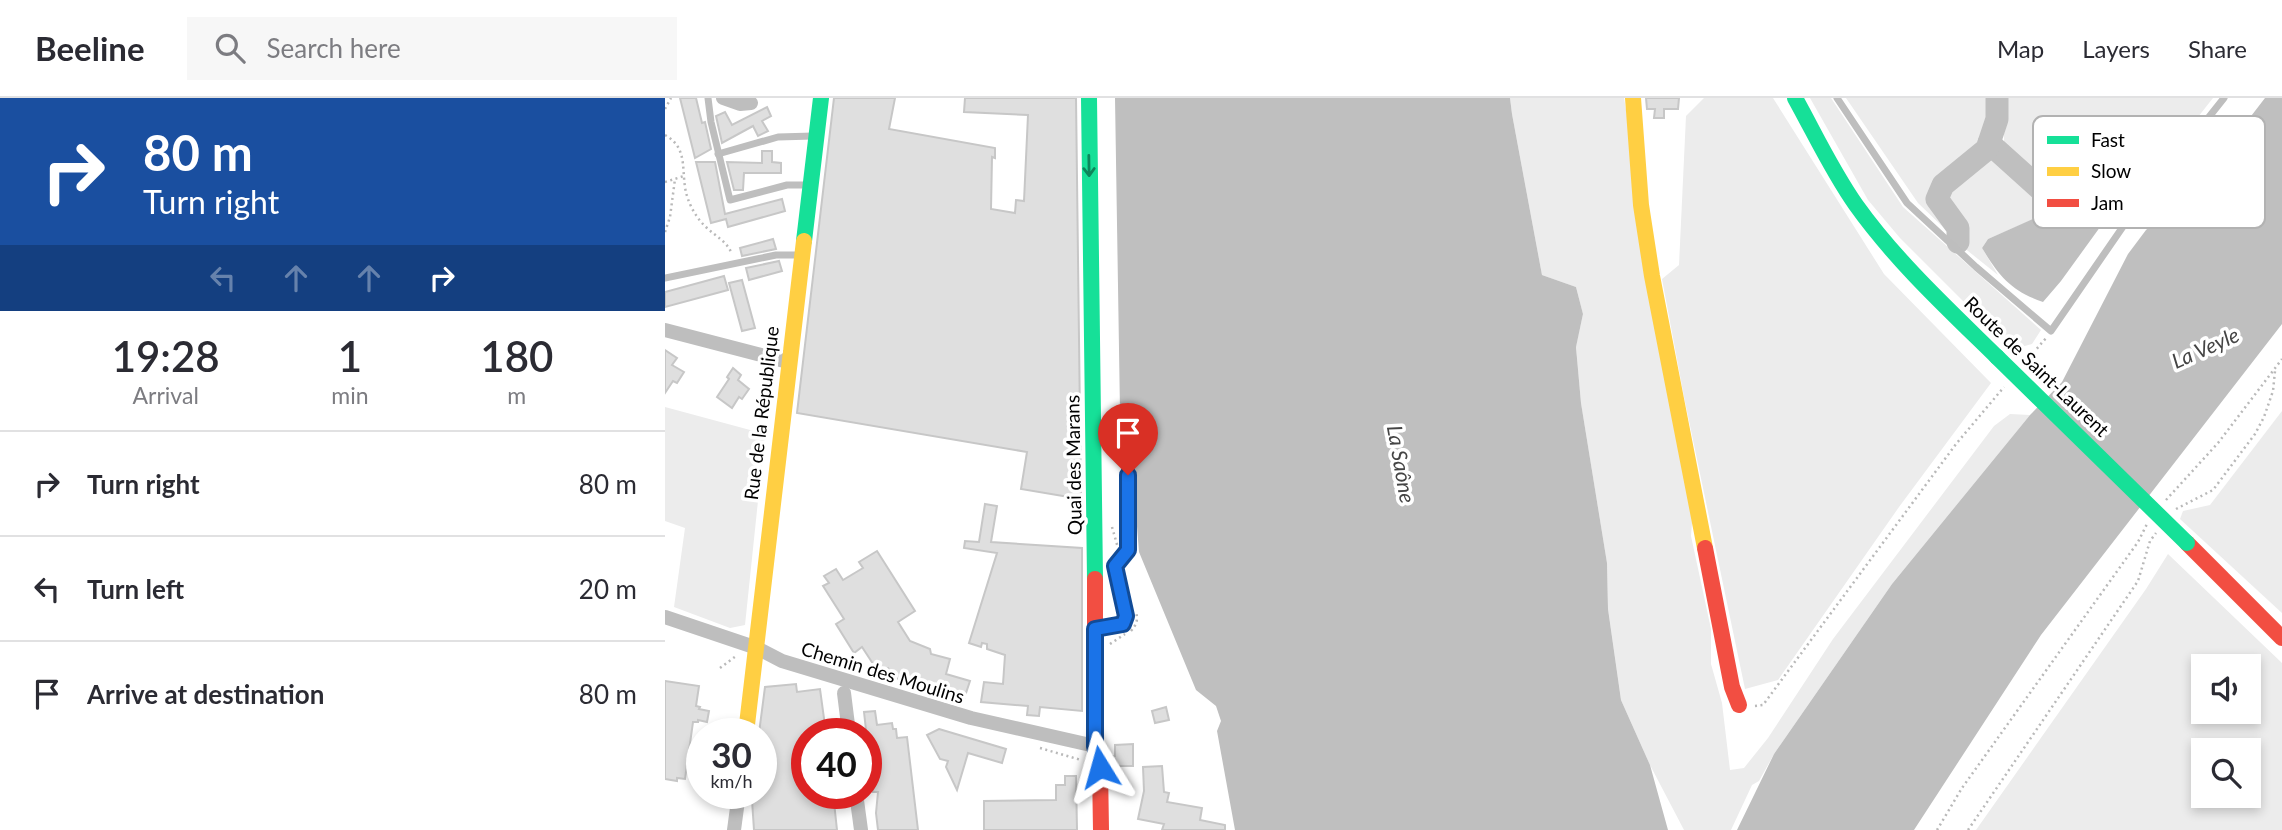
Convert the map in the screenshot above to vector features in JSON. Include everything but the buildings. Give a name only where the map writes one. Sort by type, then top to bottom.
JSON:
[{"type":"street","points":[[723,98],[740,104],[751,103]]},
{"type":"street","name":"Rue de la République","points":[[748,718],[821,98]]},
{"type":"street","name":"Quai des Marans","points":[[1089,98],[1095,746],[1100,767],[1101,830]]},
{"type":"street","points":[[1633,98],[1641,205],[1652,276],[1724,649],[1732,687],[1739,705]]},
{"type":"street","name":"Route de Saint-Laurent","points":[[1795,98],[1854,203],[1903,262],[2282,638]]},
{"type":"street","points":[[665,330],[788,362]]},
{"type":"street","name":"Chemin des Moulins","points":[[665,617],[757,648],[782,661],[971,718],[1095,746]]},
{"type":"street","points":[[843,693],[847,718]]},
{"type":"street","points":[[734,830],[737,809]]},
{"type":"street","points":[[858,809],[861,830]]},
{"type":"lane","points":[[708,98],[711,122],[730,200],[787,185],[810,186]]},
{"type":"lane","points":[[1837,98],[1907,204],[2051,331],[2122,228]]},
{"type":"lane","points":[[2210,116],[2224,98]]},
{"type":"lane","points":[[719,154],[778,137],[816,135]]},
{"type":"lane","points":[[665,278],[776,255],[801,255]]},
{"type":"lane","points":[[1095,629],[1123,624],[1126,616],[1115,566],[1128,550],[1128,475]]},
{"type":"path","points":[[665,109],[671,98]]},
{"type":"path","points":[[665,135],[673,139],[682,151],[687,198],[705,227],[727,243],[736,264]]},
{"type":"path","points":[[665,182],[684,176]]},
{"type":"path","points":[[665,232],[670,217],[675,179]]},
{"type":"path","points":[[2021,367],[2051,331]]},
{"type":"path","points":[[2165,502],[2218,443],[2282,359]]},
{"type":"path","points":[[2170,516],[2177,508],[2213,491],[2255,434],[2273,391],[2276,368]]},
{"type":"path","points":[[1739,705],[1763,705],[1956,444],[2005,386]]},
{"type":"path","points":[[1937,830],[1962,788],[2138,542],[2152,518]]},
{"type":"path","points":[[1968,830],[2138,581],[2150,541],[2156,533]]},
{"type":"path","points":[[720,668],[736,656]]},
{"type":"shaded area","points":[[1510,98],[1624,98],[1693,510],[1691,536],[1711,629],[1711,664],[1722,703],[1730,770],[1744,768],[1768,738],[1833,639],[1994,426],[2010,414],[2030,415],[1892,584],[1774,754],[1759,781],[1752,785],[1731,830],[1684,830],[1650,765],[1621,700],[1608,609],[1607,563],[1581,403],[1576,346],[1583,314],[1576,287],[1542,275]]},
{"type":"shaded area","points":[[1704,98],[1773,98],[1884,274],[1991,383],[1899,507],[1778,680],[1745,689],[1662,279],[1679,265],[1686,116]]},
{"type":"shaded area","points":[[1810,98],[1831,98],[1903,207],[2041,330],[2032,344],[2021,347],[1978,316],[1900,238],[1868,200]]},
{"type":"shaded area","points":[[1846,98],[1987,98],[1988,117],[1980,142],[1991,158],[2033,194],[2033,219],[1988,239],[1982,248],[1998,275],[1968,251],[1918,203]]},
{"type":"shaded area","points":[[2004,98],[2213,98],[2199,116],[2033,116],[2033,172],[2004,143]]},
{"type":"shaded area","points":[[665,407],[765,434],[745,625],[730,628],[674,607],[685,528],[665,521]]},
{"type":"shaded area","points":[[2282,411],[2282,613],[2180,519],[2183,511],[2210,505]]},
{"type":"shaded area","points":[[2168,554],[2282,663],[2282,830],[1976,830]]},
{"type":"water","name":"La Saône","points":[[1115,98],[1510,98],[1542,275],[1576,287],[1583,314],[1576,347],[1581,403],[1607,563],[1608,609],[1621,700],[1650,765],[1668,830],[1235,830],[1217,731],[1221,721],[1216,706],[1196,690],[1139,552],[1133,475],[1121,474]]},
{"type":"water","points":[[2265,98],[2282,98],[2282,324],[2041,635],[1914,830],[1737,830],[1774,754],[1892,584],[2030,415],[2062,382],[2128,254],[2146,230],[2265,228],[2265,116],[2251,116]]},
{"type":"water","points":[[2033,219],[2033,228],[2099,228],[2043,302],[2022,293],[1994,267],[1982,248],[1988,239]]},
{"type":"waterway","name":"La Veyle","points":[[1958,242],[1958,228],[1937,199],[1943,185],[1987,149],[1997,119],[1997,98]]},
{"type":"waterway","points":[[1989,143],[2033,183]]},
{"type":"traffic: fast","points":[[804,241],[821,98]]},
{"type":"traffic: fast","points":[[1089,98],[1095,579]]},
{"type":"traffic: fast","points":[[1795,98],[1839,179],[1872,226],[1923,284],[1997,357]]},
{"type":"traffic: fast","points":[[1997,357],[2187,543]]},
{"type":"traffic: slow","points":[[1633,98],[1641,205],[1652,276],[1705,548]]},
{"type":"traffic: slow","points":[[748,718],[804,241]]},
{"type":"traffic: jam","points":[[2187,543],[2282,638]]},
{"type":"traffic: jam","points":[[1705,548],[1732,687],[1739,705]]},
{"type":"traffic: jam","points":[[1095,579],[1095,746],[1100,767],[1101,830]]},
{"type":"route","points":[[1100,767],[1095,746],[1095,629],[1116,627],[1123,624],[1126,616],[1115,566],[1128,550],[1128,475]]}]
